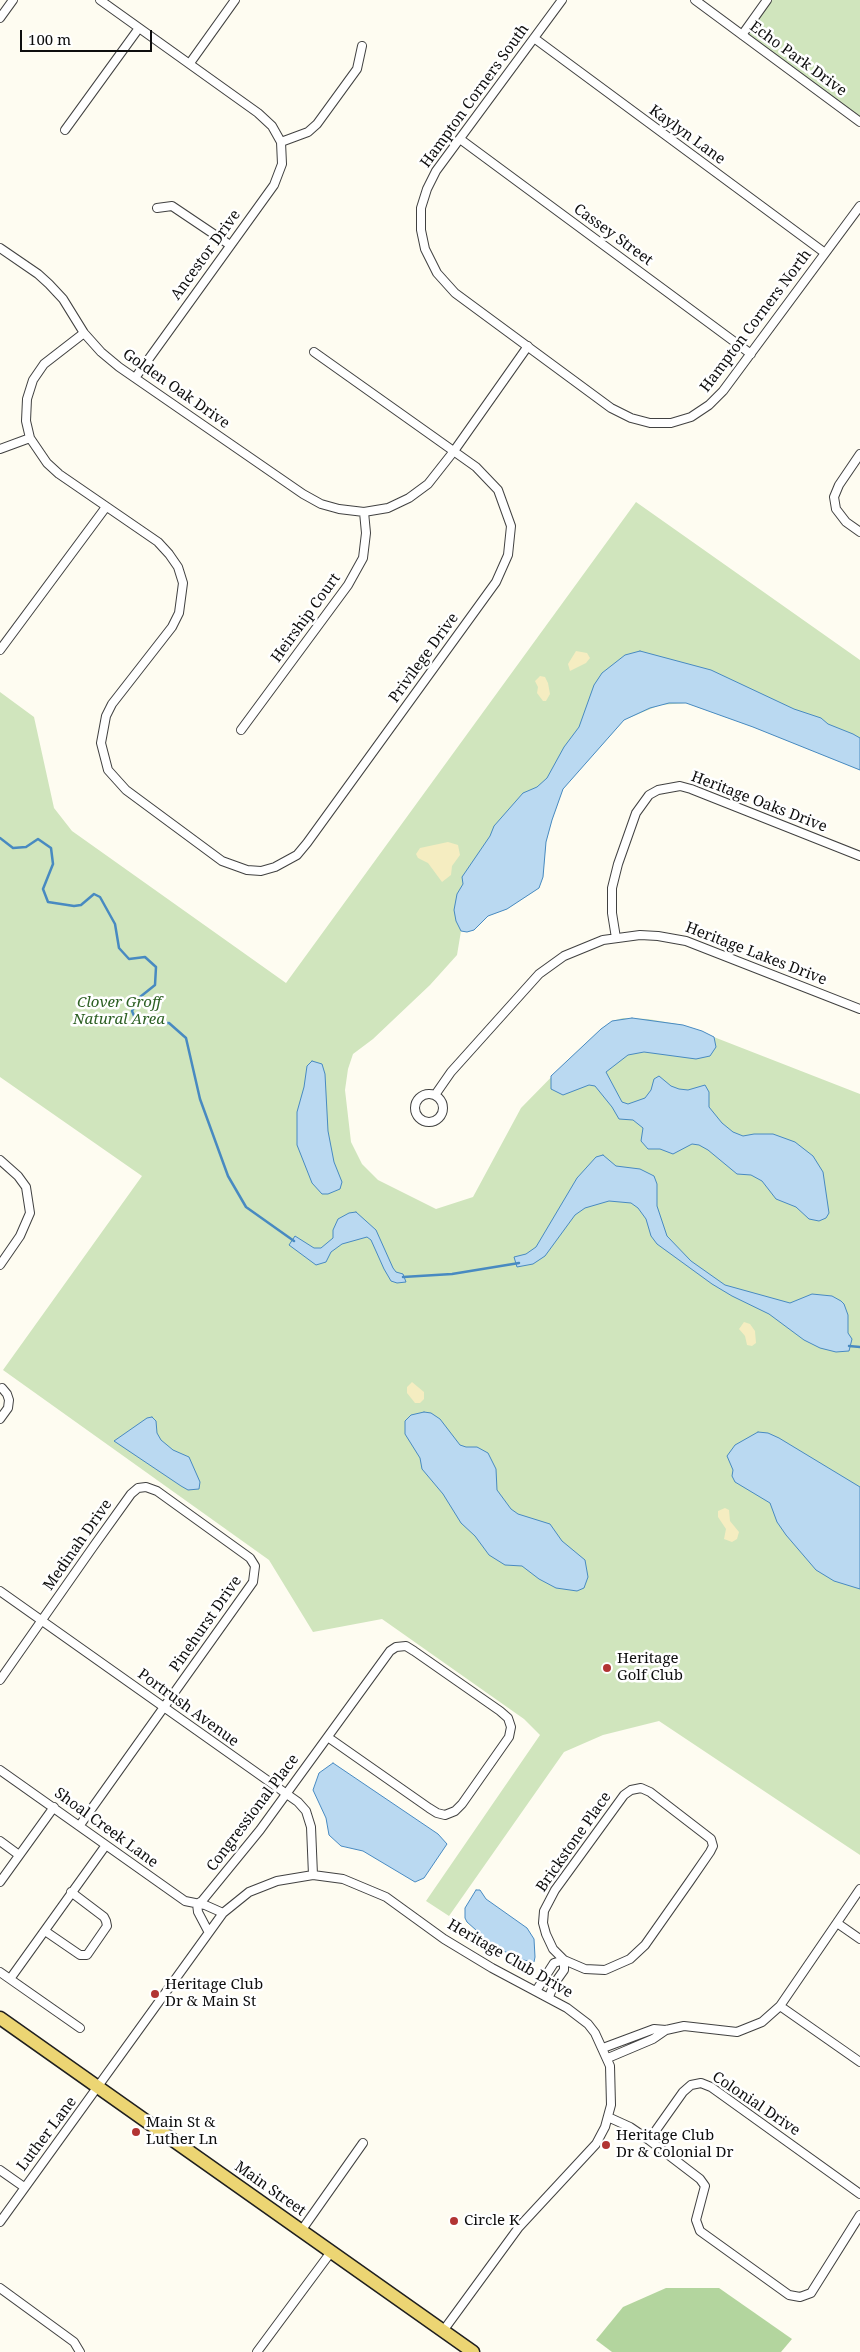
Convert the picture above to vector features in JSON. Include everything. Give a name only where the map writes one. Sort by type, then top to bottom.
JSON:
[{"type":"main road","name":"Main Street","points":[[0,2018],[473,2352]]},
{"type":"street","points":[[0,18],[13,0]]},
{"type":"street","points":[[100,0],[258,113],[272,126],[282,142],[308,132],[317,124],[357,69],[362,46]]},
{"type":"street","points":[[190,63],[235,0]]},
{"type":"street","name":"Hampton Corners South","points":[[528,346],[455,293],[437,273],[425,249],[421,230],[422,208],[427,189],[436,171],[562,0]]},
{"type":"street","name":"Echo Park Drive","points":[[695,0],[860,122]]},
{"type":"street","points":[[742,34],[767,0]]},
{"type":"street","points":[[65,130],[139,28]]},
{"type":"street","name":"Kaylyn Lane","points":[[534,38],[825,253]]},
{"type":"street","name":"Cassey Street","points":[[460,139],[751,354]]},
{"type":"street","name":"Ancestor Drive","points":[[135,378],[274,185],[282,164],[282,142]]},
{"type":"street","points":[[157,208],[172,206],[230,245]]},
{"type":"street","name":"Hampton Corners North","points":[[528,346],[611,408],[631,418],[650,423],[677,421],[691,417],[709,405],[723,391],[860,206]]},
{"type":"street","name":"Golden Oak Drive","points":[[0,248],[38,274],[49,284],[63,299],[84,333],[101,352],[135,378],[320,504],[339,509],[364,512],[388,508],[409,498],[428,484],[454,451],[528,346]]},
{"type":"street","points":[[0,650],[106,507],[47,462],[30,438],[26,421],[28,399],[33,380],[44,364],[84,333]]},
{"type":"street","name":"Privilege Drive","points":[[106,507],[158,542],[170,554],[178,567],[182,583],[179,613],[172,627],[112,704],[106,716],[101,743],[108,770],[126,790],[222,860],[248,870],[261,871],[275,868],[297,855],[307,843],[496,582],[508,555],[511,526],[498,490],[476,468],[314,352]]},
{"type":"street","points":[[0,449],[30,438]]},
{"type":"street","points":[[860,454],[839,485],[834,497],[836,509],[846,522],[860,532]]},
{"type":"street","name":"Heirship Court","points":[[241,730],[348,586],[363,558],[366,533],[364,512]]},
{"type":"street","name":"Heritage Oaks Drive","points":[[616,938],[612,913],[612,888],[618,864],[636,813],[649,795],[658,790],[680,786],[691,789],[860,856]]},
{"type":"street","name":"Heritage Lakes Drive","points":[[435,1095],[451,1072],[549,965],[579,948],[616,938],[658,936],[686,941],[860,1009]]},
{"type":"street","points":[[0,1160],[18,1176],[26,1187],[30,1199],[27,1225],[0,1265]]},
{"type":"street","points":[[0,1419],[8,1408],[10,1400],[8,1394],[2,1388]]},
{"type":"street","name":"Medinah Drive","points":[[0,1680],[131,1494],[138,1488],[146,1487],[157,1491],[201,1523]]},
{"type":"street","name":"Pinehurst Drive","points":[[80,1825],[253,1582],[255,1566],[250,1558],[201,1523]]},
{"type":"street","name":"Portrush Avenue","points":[[0,1591],[288,1794],[306,1811],[310,1827],[313,1876]]},
{"type":"street","name":"Congressional Place","points":[[197,1904],[202,1901],[288,1794],[321,1745],[329,1738],[390,1651],[396,1647],[406,1646],[414,1651],[500,1711],[508,1718],[511,1727],[509,1737],[462,1804],[456,1811],[446,1814],[430,1808],[329,1738]]},
{"type":"street","name":"Shoal Creek Lane","points":[[0,1770],[185,1901],[222,1914]]},
{"type":"street","name":"Brickstone Place","points":[[641,1788],[650,1792],[707,1834],[713,1846],[645,1945],[630,1959],[606,1970],[585,1970],[564,1960],[553,1949],[546,1934],[543,1922],[544,1911],[555,1890],[624,1795],[631,1790],[641,1788]]},
{"type":"street","points":[[0,1882],[54,1807]]},
{"type":"street","points":[[0,1841],[19,1855]]},
{"type":"street","points":[[10,1979],[106,1845]]},
{"type":"street","name":"Heritage Club Drive","points":[[98,2088],[208,1930],[222,1914],[250,1892],[264,1885],[293,1877],[326,1875],[374,1890],[444,1939],[492,1968],[567,2008],[588,2024],[608,2058],[611,2094],[608,2117],[600,2137],[590,2153],[519,2227],[443,2331]]},
{"type":"street","points":[[603,2048],[654,2029],[666,2030],[684,2026],[737,2032],[762,2022],[780,2006],[860,1889]]},
{"type":"street","points":[[45,1931],[80,1955],[87,1955],[107,1926],[104,1917],[71,1892]]},
{"type":"street","points":[[197,1904],[198,1912],[208,1930]]},
{"type":"street","points":[[838,1923],[860,1939]]},
{"type":"street","points":[[536,1991],[554,1963],[564,1960],[564,1970],[554,1984],[549,1997]]},
{"type":"street","points":[[0,1972],[80,2028]]},
{"type":"street","points":[[780,2006],[860,2062]]},
{"type":"street","points":[[608,2058],[654,2039],[666,2030]]},
{"type":"street","name":"Colonial Drive","points":[[649,2140],[684,2092],[691,2085],[701,2083],[711,2087],[860,2194]]},
{"type":"street","name":"Luther Lane","points":[[0,2222],[98,2088]]},
{"type":"street","points":[[608,2117],[630,2127],[694,2173],[705,2186],[696,2220],[700,2231],[789,2295],[800,2297],[811,2293],[860,2215]]},
{"type":"street","points":[[301,2231],[363,2144]]},
{"type":"street","points":[[0,2170],[24,2187]]},
{"type":"street","points":[[257,2352],[331,2252]]},
{"type":"street","points":[[0,2288],[74,2342],[80,2352]]},
{"type":"green space","points":[[767,0],[860,0],[860,122],[742,35]]},
{"type":"green space","name":"Heritage Golf Club","points":[[636,502],[860,660],[860,770],[753,727],[686,703],[660,705],[624,720],[563,789],[546,842],[543,877],[539,888],[507,909],[488,916],[474,930],[461,931],[457,955],[430,985],[373,1039],[353,1054],[348,1069],[345,1090],[351,1142],[362,1164],[378,1180],[436,1209],[473,1197],[521,1108],[601,1029],[612,1021],[623,1018],[648,1019],[683,1025],[860,1094],[860,1855],[659,1721],[603,1735],[564,1752],[449,1916],[426,1901],[540,1735],[524,1719],[382,1619],[313,1632],[269,1560],[3,1370],[142,1176],[0,1077],[0,692],[34,717],[54,808],[72,831],[286,983]]},
{"type":"green space","points":[[666,2288],[719,2288],[792,2339],[781,2352],[612,2352],[596,2340],[623,2307]]},
{"type":"sand","points":[[576,651],[587,653],[590,658],[586,663],[570,671],[568,664]]},
{"type":"sand","points":[[540,676],[545,677],[548,683],[550,694],[546,701],[543,701],[537,693],[538,687],[535,681]]},
{"type":"sand","points":[[448,842],[458,845],[460,855],[452,866],[451,875],[442,882],[428,863],[418,858],[416,854],[420,848]]},
{"type":"sand","points":[[744,1322],[750,1324],[755,1331],[756,1343],[752,1346],[747,1345],[745,1336],[739,1329]]},
{"type":"sand","points":[[412,1382],[424,1392],[424,1399],[420,1403],[415,1403],[407,1393],[407,1387]]},
{"type":"sand","points":[[725,1508],[729,1510],[730,1521],[739,1532],[737,1539],[732,1542],[724,1539],[726,1529],[718,1517],[718,1511]]},
{"type":"water","points":[[640,651],[711,670],[853,734],[860,738],[860,770],[753,727],[686,703],[669,703],[650,708],[624,720],[563,789],[546,842],[543,877],[539,888],[507,909],[488,916],[474,930],[461,931],[456,921],[454,910],[457,894],[463,884],[462,877],[490,836],[494,826],[523,793],[537,787],[547,778],[564,747],[579,727],[594,685],[602,673],[625,655]]},
{"type":"water","points":[[632,1018],[683,1025],[702,1031],[714,1037],[716,1047],[710,1056],[696,1059],[644,1052],[628,1055],[606,1072],[622,1102],[628,1104],[645,1098],[651,1090],[654,1079],[659,1076],[671,1086],[679,1089],[688,1090],[705,1085],[709,1092],[709,1107],[722,1123],[733,1132],[743,1136],[773,1134],[795,1142],[813,1156],[823,1172],[829,1213],[826,1218],[819,1221],[809,1219],[796,1207],[776,1199],[762,1181],[751,1175],[737,1174],[699,1145],[692,1144],[673,1154],[660,1149],[648,1149],[641,1141],[643,1128],[633,1120],[619,1119],[595,1086],[589,1085],[563,1095],[551,1089],[551,1076],[601,1029],[612,1021]]},
{"type":"water","points":[[312,1061],[322,1064],[325,1074],[328,1131],[334,1162],[342,1182],[340,1189],[328,1194],[322,1194],[312,1183],[297,1145],[297,1112],[304,1087],[307,1066]]},
{"type":"water","points":[[603,1155],[616,1166],[640,1169],[654,1176],[657,1184],[657,1206],[667,1236],[691,1261],[725,1285],[790,1303],[812,1294],[832,1296],[841,1301],[848,1315],[848,1333],[852,1339],[849,1351],[836,1352],[820,1348],[804,1340],[769,1314],[712,1284],[657,1244],[651,1236],[646,1219],[638,1208],[631,1203],[609,1201],[585,1208],[575,1215],[545,1256],[533,1264],[517,1267],[514,1257],[526,1254],[536,1247],[577,1178],[596,1157]]},
{"type":"water","points":[[356,1212],[376,1230],[393,1268],[396,1272],[403,1274],[406,1282],[397,1283],[391,1281],[371,1240],[367,1237],[342,1244],[331,1252],[326,1262],[316,1265],[289,1245],[295,1236],[314,1248],[321,1248],[333,1238],[333,1230],[338,1219],[349,1213]]},
{"type":"water","points":[[424,1412],[431,1413],[440,1419],[460,1445],[477,1447],[488,1453],[496,1469],[497,1490],[511,1509],[518,1514],[550,1524],[562,1541],[585,1560],[588,1577],[584,1588],[577,1591],[556,1588],[539,1579],[522,1566],[505,1565],[489,1555],[475,1536],[461,1523],[443,1494],[422,1469],[420,1458],[405,1434],[405,1421],[411,1415]]},
{"type":"water","points":[[152,1417],[156,1421],[157,1433],[161,1440],[173,1450],[189,1457],[200,1482],[199,1489],[188,1490],[114,1441],[147,1418]]},
{"type":"water","points":[[758,1432],[768,1433],[779,1438],[860,1487],[860,1589],[834,1581],[816,1570],[777,1522],[770,1503],[735,1482],[732,1476],[733,1470],[727,1456],[735,1445]]},
{"type":"water","points":[[333,1763],[438,1834],[447,1844],[424,1878],[415,1882],[363,1851],[341,1846],[329,1835],[326,1818],[313,1790],[319,1773]]},
{"type":"water","points":[[476,1890],[480,1890],[486,1899],[527,1928],[534,1939],[534,1962],[523,1960],[495,1947],[467,1922],[465,1908]]},
{"type":"waterway","points":[[0,838],[13,848],[26,847],[38,839],[51,848],[53,864],[43,889],[48,902],[74,906],[81,905],[94,894],[100,897],[115,924],[119,948],[129,959],[145,957],[156,967],[155,985],[140,997],[132,1011],[137,1023],[169,1023],[186,1038],[200,1099],[228,1176],[246,1207],[294,1241]]},
{"type":"waterway","points":[[403,1277],[452,1274],[519,1263]]},
{"type":"waterway","points":[[849,1346],[860,1347]]},
{"type":"place","name":"Heritage Golf Club","points":[[607,1668]]},
{"type":"place","name":"Heritage Club Dr & Main St","points":[[155,1994]]},
{"type":"place","name":"Main St & Luther Ln","points":[[136,2132]]},
{"type":"place","name":"Heritage Club Dr & Colonial Dr","points":[[606,2145]]},
{"type":"place","name":"Circle K","points":[[454,2221]]},
{"type":"park label","name":"Clover Groff Natural Area","points":[[119,1012]]}]
